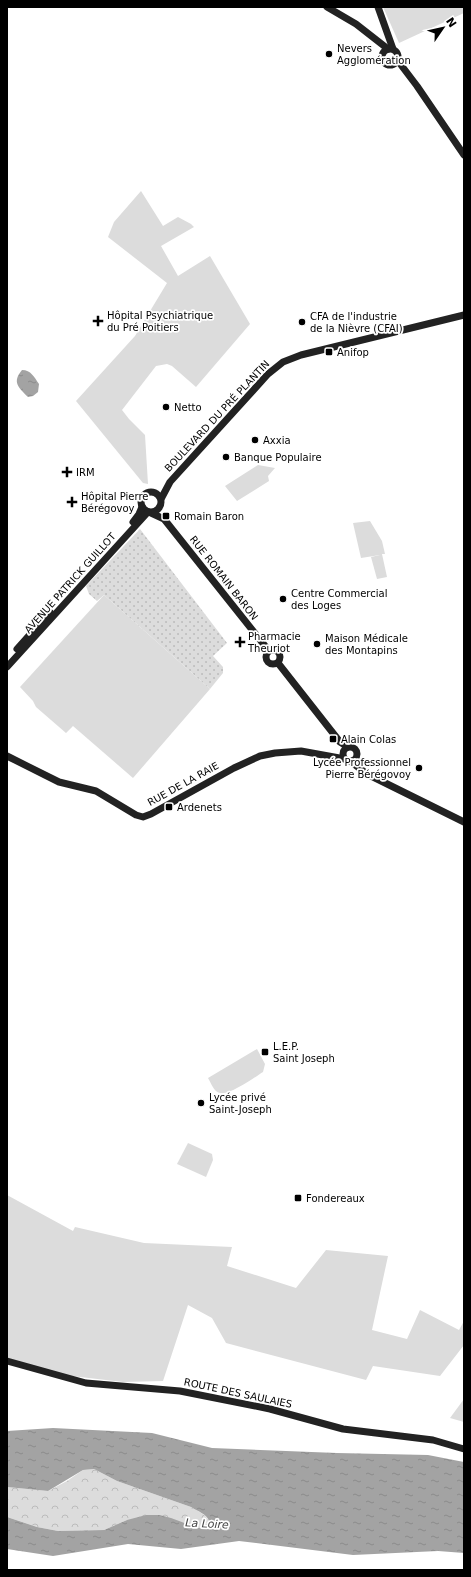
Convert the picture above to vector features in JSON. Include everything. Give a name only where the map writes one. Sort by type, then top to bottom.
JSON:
[{"type":"street","points":[[328,7],[338,12],[373,38],[410,78],[464,155]]},
{"type":"street","points":[[378,7],[387,33],[389,56]]},
{"type":"street","points":[[366,32],[381,38],[387,33]]},
{"type":"street","name":"BOULEVARD DU PRÉ PLANTIN","points":[[152,492],[170,482],[268,374],[283,362],[309,353],[464,315]]},
{"type":"street","name":"BOULEVARD DU PRÉ PLANTIN","points":[[161,502],[170,482]]},
{"type":"street","points":[[152,492],[157,494],[161,502],[157,510],[150,512],[142,507],[142,498],[146,493],[152,492]]},
{"type":"street","name":"RUE ROMAIN BARON","points":[[161,502],[164,519]]},
{"type":"street","name":"AVENUE PATRICK GUILLOT","points":[[7,661],[134,521],[142,507]]},
{"type":"street","name":"RUE ROMAIN BARON","points":[[150,512],[164,519],[269,651],[266,657],[267,661],[271,664],[278,663],[340,742]]},
{"type":"street","name":"AVENUE PATRICK GUILLOT","points":[[7,667],[150,512]]},
{"type":"street","points":[[340,742],[348,755],[367,774],[464,822]]},
{"type":"street","points":[[334,757],[338,752],[340,742]]},
{"type":"street","name":"RUE DE LA RAIE","points":[[7,756],[59,782],[96,791],[136,815],[143,817],[234,768],[260,756],[301,751],[334,757]]},
{"type":"street","points":[[334,757],[348,755]]},
{"type":"street","name":"ROUTE DES SAULAIES","points":[[7,1361],[86,1383],[180,1391],[270,1409],[343,1429],[433,1440],[464,1448]]},
{"type":"green space","points":[[383,7],[464,7],[464,13],[399,43]]},
{"type":"green space","points":[[141,191],[163,226],[178,217],[194,227],[161,246],[178,276],[210,256],[250,324],[196,387],[172,366],[167,364],[156,366],[122,410],[145,435],[148,484],[143,483],[76,401],[135,336],[167,283],[108,237],[114,222]]},
{"type":"green space","points":[[258,465],[275,468],[268,476],[269,481],[237,501],[225,486]]},
{"type":"green space","points":[[370,521],[382,541],[385,554],[382,554],[387,577],[377,579],[371,557],[380,555],[361,558],[353,523]]},
{"type":"green space","points":[[140,529],[227,643],[213,656],[223,667],[223,673],[210,689],[104,595],[97,601],[89,594],[86,586]]},
{"type":"green space","points":[[104,595],[210,689],[133,778],[73,726],[66,733],[36,707],[33,701],[20,687]]},
{"type":"green space","points":[[257,1049],[265,1064],[263,1072],[242,1086],[229,1092],[220,1093],[216,1091],[208,1078]]},
{"type":"green space","points":[[188,1143],[212,1154],[213,1160],[206,1177],[177,1164]]},
{"type":"green space","points":[[7,1195],[73,1231],[75,1227],[144,1243],[232,1247],[227,1266],[296,1288],[326,1250],[388,1256],[372,1330],[407,1339],[420,1310],[459,1330],[464,1321],[464,1345],[440,1376],[373,1366],[366,1380],[226,1343],[212,1318],[188,1305],[163,1381],[123,1382],[63,1375],[7,1359]]},
{"type":"green space","points":[[464,1399],[464,1422],[450,1418]]},
{"type":"green space","points":[[94,1469],[117,1481],[191,1507],[204,1515],[209,1521],[204,1527],[198,1528],[185,1523],[127,1520],[104,1530],[58,1531],[37,1527],[7,1517],[7,1487],[48,1491],[67,1481],[83,1470]]},
{"type":"water","points":[[22,370],[28,371],[34,376],[39,384],[38,392],[33,396],[28,397],[19,387],[17,378]]},
{"type":"water","name":"La Loire","points":[[53,1428],[152,1433],[212,1448],[428,1455],[464,1462],[464,1553],[438,1551],[353,1555],[239,1541],[181,1549],[128,1544],[53,1556],[7,1549],[7,1517],[37,1527],[58,1531],[104,1530],[127,1520],[146,1515],[159,1515],[171,1518],[198,1528],[204,1527],[209,1521],[204,1515],[191,1507],[117,1481],[94,1469],[83,1470],[48,1491],[7,1487],[7,1431]]},
{"type":"place","name":"Nevers Agglomération","points":[[329,54]]},
{"type":"place","name":"Hôpital Psychiatrique du Pré Poitiers","points":[[98,321]]},
{"type":"place","name":"CFA de l'industrie de la Nièvre (CFAI)","points":[[302,322]]},
{"type":"place","name":"Anifop","points":[[329,352]]},
{"type":"place","name":"Netto","points":[[166,407]]},
{"type":"place","name":"Axxia","points":[[255,440]]},
{"type":"place","name":"Banque Populaire","points":[[226,457]]},
{"type":"place","name":"IRM","points":[[67,472]]},
{"type":"place","name":"Hôpital Pierre Bérégovoy","points":[[72,502]]},
{"type":"place","name":"Romain Baron","points":[[166,516]]},
{"type":"place","name":"Centre Commercial des Loges","points":[[283,599]]},
{"type":"place","name":"Pharmacie Theuriot","points":[[240,642]]},
{"type":"place","name":"Maison Médicale des Montapins","points":[[317,644]]},
{"type":"place","name":"Alain Colas","points":[[333,739]]},
{"type":"place","name":"Lycée Professionnel Pierre Bérégovoy","points":[[419,768]]},
{"type":"place","name":"Ardenets","points":[[169,807]]},
{"type":"place","name":"L.E.P. Saint Joseph","points":[[265,1052]]},
{"type":"place","name":"Lycée privé Saint-Joseph","points":[[201,1103]]},
{"type":"place","name":"Fondereaux","points":[[298,1198]]}]
